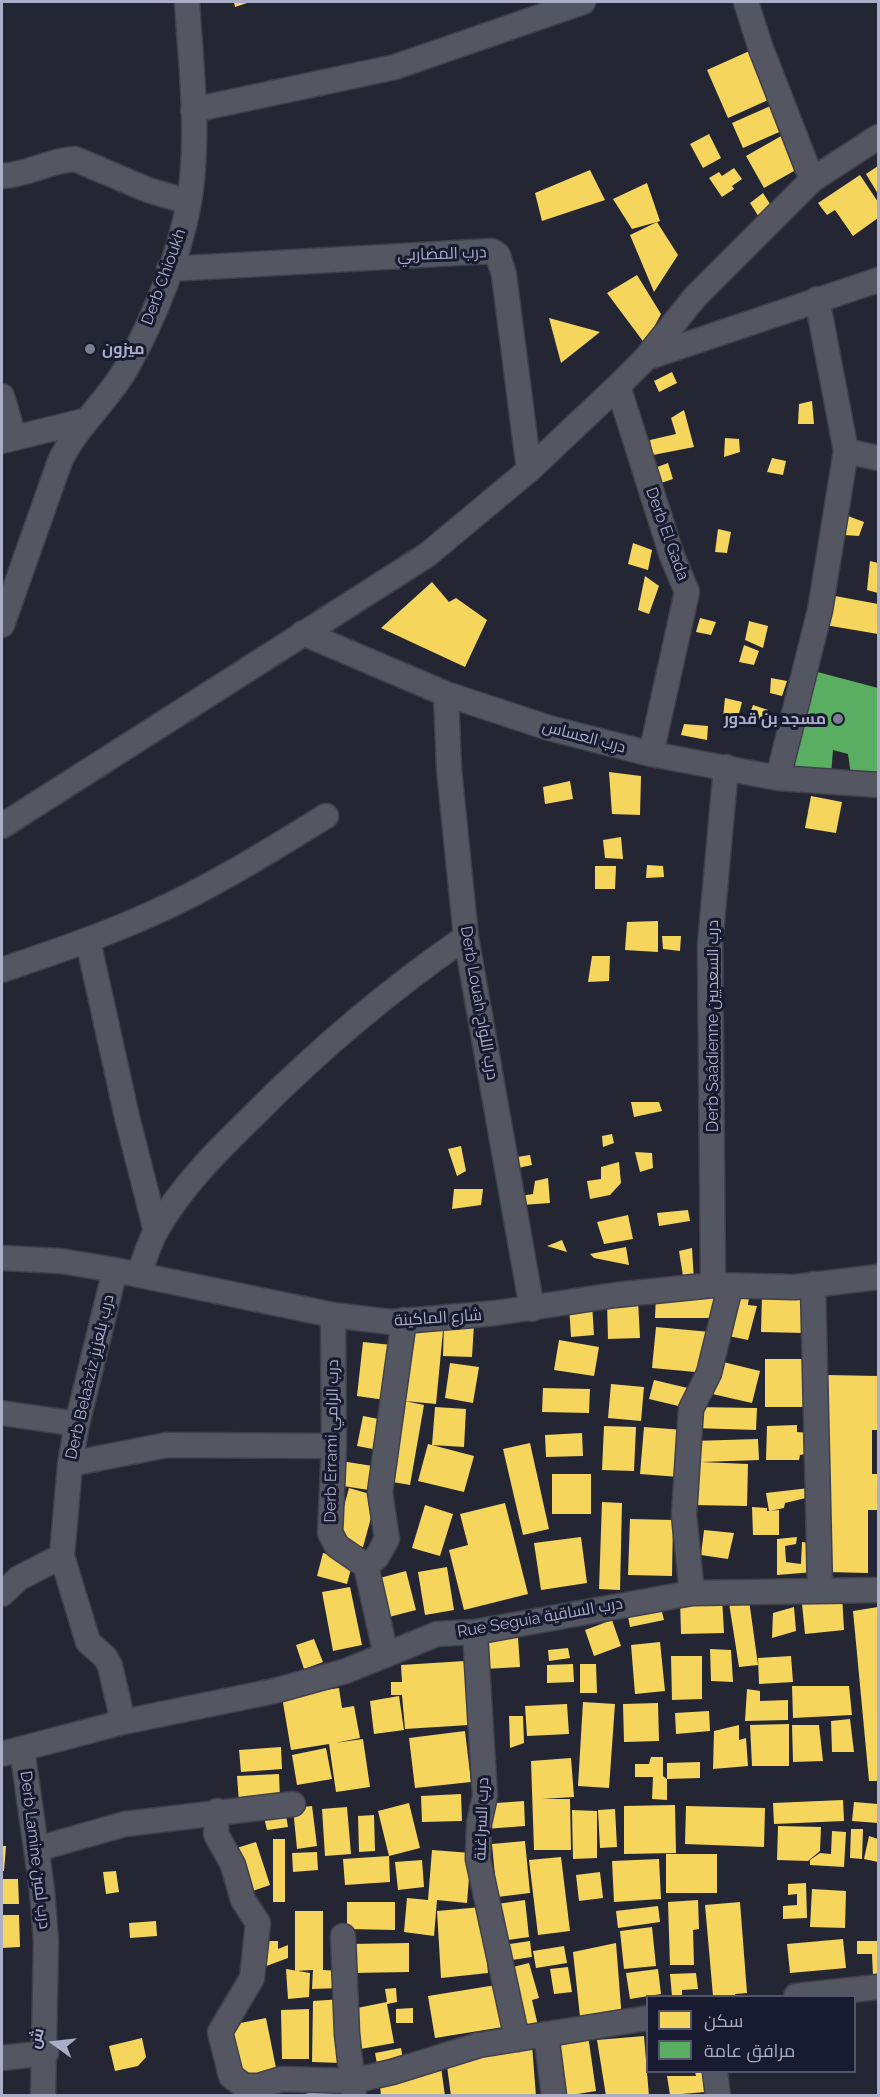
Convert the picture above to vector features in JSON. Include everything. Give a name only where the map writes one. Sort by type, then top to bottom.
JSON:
[{"type":"street","name":"Derb Chioukh","points":[[2,624],[60,461],[84,421],[118,384],[169,269],[189,202],[193,110],[188,2]]},
{"type":"street","points":[[193,110],[395,67],[583,2]]},
{"type":"street","points":[[746,2],[760,46],[812,180]]},
{"type":"street","points":[[2,826],[303,633],[371,594],[428,555],[530,470],[618,386],[646,358],[694,297],[812,180],[879,137]]},
{"type":"street","points":[[2,176],[23,174],[65,159],[75,159],[148,190],[189,202]]},
{"type":"street","name":"درب المضاربي","points":[[169,269],[492,251],[498,255],[504,275],[530,470]]},
{"type":"street","points":[[646,358],[879,280]]},
{"type":"street","points":[[778,778],[820,609],[846,451],[817,299]]},
{"type":"street","name":"Derb El Gada","points":[[618,386],[672,556],[687,592],[651,754]]},
{"type":"street","points":[[2,396],[8,439],[84,421]]},
{"type":"street","points":[[846,451],[879,458]]},
{"type":"street","name":"درب العساس","points":[[303,633],[446,694],[549,728],[651,754],[778,778],[879,785]]},
{"type":"street","name":"Derb Louah درب اللواح","points":[[446,694],[449,769],[466,937],[532,1309]]},
{"type":"street","name":"Derb Saâdienne درب السعديين","points":[[692,1593],[684,1515],[691,1409],[709,1373],[722,1286],[710,944],[726,767]]},
{"type":"street","points":[[2,970],[88,940],[194,893],[240,869],[326,816]]},
{"type":"street","points":[[138,1275],[156,1231],[183,1189],[284,1085],[404,981],[466,937]]},
{"type":"street","points":[[88,940],[127,1117],[156,1231]]},
{"type":"street","name":"شارع الماكينة","points":[[2,1258],[61,1262],[115,1270],[333,1315],[391,1322],[532,1309],[615,1295],[722,1286],[795,1287],[879,1276]]},
{"type":"street","name":"Derb Belaâziz درب بلعزيز","points":[[115,1270],[77,1424],[70,1464],[62,1556],[88,1642],[105,1657],[110,1666],[123,1722]]},
{"type":"street","points":[[813,1284],[820,1590]]},
{"type":"street","name":"Derb Errami درب الرامي","points":[[333,1315],[334,1446],[330,1533],[337,1546],[366,1566]]},
{"type":"street","points":[[386,1655],[366,1566],[377,1557],[387,1539],[380,1492],[404,1320]]},
{"type":"street","points":[[2,1413],[77,1424]]},
{"type":"street","points":[[70,1464],[167,1445],[334,1446]]},
{"type":"street","points":[[2,1594],[19,1578],[62,1556]]},
{"type":"street","name":"Rue Seguia درب الساقية","points":[[12,1751],[123,1722],[274,1691],[346,1671],[437,1634],[475,1632],[692,1593],[879,1590]]},
{"type":"street","name":"درب السراغنة","points":[[475,1632],[485,1796],[479,1823],[478,1859],[517,2039]]},
{"type":"street","name":"Derb Lamine درب لمين","points":[[12,1751],[37,1849],[46,1941],[46,2053],[43,2096]]},
{"type":"street","points":[[37,1849],[125,1824],[217,1811],[293,1804]]},
{"type":"street","points":[[217,1811],[216,1834],[232,1865],[243,1900],[258,1923],[252,1978],[248,1988],[220,2027],[231,2076],[244,2086],[259,2086],[282,2079],[353,2088],[392,2072],[479,2045],[646,2018]]},
{"type":"street","points":[[344,1936],[347,2034],[353,2088]]},
{"type":"street","points":[[805,1995],[879,1987]]},
{"type":"street","points":[[546,2034],[554,2096]]},
{"type":"street","points":[[2,2058],[46,2053]]},
{"type":"street","points":[[715,2073],[718,2096]]},
{"type":"building: سكن","points":[[234,2],[250,2],[235,7]]},
{"type":"building: سكن","points":[[756,48],[777,96],[728,118],[707,70]]},
{"type":"building: سكن","points":[[775,104],[786,129],[743,148],[732,123]]},
{"type":"building: سكن","points":[[709,134],[721,158],[703,168],[690,144]]},
{"type":"building: سكن","points":[[783,135],[801,167],[764,188],[746,156]]},
{"type":"building: سكن","points":[[878,166],[878,194],[866,174]]},
{"type":"building: سكن","points":[[734,168],[742,179],[732,186],[734,189],[722,197],[709,178],[719,172],[722,176]]},
{"type":"building: سكن","points":[[590,170],[605,200],[542,221],[535,193]]},
{"type":"building: سكن","points":[[860,175],[878,202],[878,218],[853,236],[835,210],[827,215],[818,203]]},
{"type":"building: سكن","points":[[647,183],[660,221],[632,229],[613,199]]},
{"type":"building: سكن","points":[[763,193],[772,207],[759,217],[750,203]]},
{"type":"building: سكن","points":[[657,222],[678,255],[654,292],[630,235]]},
{"type":"building: سكن","points":[[637,275],[661,314],[645,344],[607,293]]},
{"type":"building: سكن","points":[[549,318],[600,332],[561,363]]},
{"type":"building: سكن","points":[[672,372],[677,383],[659,392],[654,381]]},
{"type":"building: سكن","points":[[812,401],[814,424],[798,424],[799,404]]},
{"type":"building: سكن","points":[[684,410],[694,447],[653,455],[650,440],[676,434],[671,418]]},
{"type":"building: سكن","points":[[725,438],[739,439],[740,452],[724,457]]},
{"type":"building: سكن","points":[[772,458],[786,461],[783,475],[767,472]]},
{"type":"building: سكن","points":[[668,463],[673,479],[655,485],[649,470]]},
{"type":"building: سكن","points":[[848,516],[864,522],[859,536],[844,535]]},
{"type":"building: سكن","points":[[718,529],[731,532],[727,553],[715,552]]},
{"type":"building: سكن","points":[[633,543],[652,550],[648,570],[628,564]]},
{"type":"building: سكن","points":[[870,561],[878,563],[878,593],[867,590]]},
{"type":"building: سكن","points":[[645,576],[659,586],[649,614],[638,610]]},
{"type":"building: سكن","points":[[432,582],[449,602],[456,598],[487,620],[465,667],[381,628]]},
{"type":"building: سكن","points":[[830,595],[878,604],[878,634],[825,625]]},
{"type":"building: سكن","points":[[700,618],[716,622],[711,635],[696,632]]},
{"type":"building: سكن","points":[[749,621],[768,626],[763,648],[745,640]]},
{"type":"building: سكن","points":[[744,645],[759,651],[754,665],[739,662]]},
{"type":"building: سكن","points":[[771,678],[787,681],[782,696],[770,693]]},
{"type":"building: سكن","points":[[725,698],[742,702],[737,721],[723,718]]},
{"type":"building: سكن","points":[[753,705],[768,710],[764,725],[747,722]]},
{"type":"building: سكن","points":[[684,724],[708,726],[707,740],[681,735]]},
{"type":"building: سكن","points":[[609,772],[641,776],[640,815],[612,814]]},
{"type":"building: سكن","points":[[570,781],[573,799],[545,804],[543,787]]},
{"type":"building: سكن","points":[[811,796],[842,802],[836,833],[805,828]]},
{"type":"building: سكن","points":[[621,837],[623,859],[605,858],[603,840]]},
{"type":"building: سكن","points":[[647,865],[663,866],[664,877],[646,878]]},
{"type":"building: سكن","points":[[595,866],[616,866],[615,889],[595,889]]},
{"type":"building: سكن","points":[[658,921],[658,952],[625,950],[627,922]]},
{"type":"building: سكن","points":[[662,936],[681,936],[680,951],[663,949]]},
{"type":"building: سكن","points":[[592,956],[610,956],[609,981],[588,982]]},
{"type":"building: سكن","points":[[631,1102],[659,1102],[662,1111],[634,1117]]},
{"type":"building: سكن","points":[[612,1134],[614,1143],[603,1147],[602,1136]]},
{"type":"building: سكن","points":[[461,1146],[466,1171],[457,1176],[448,1149]]},
{"type":"building: سكن","points":[[635,1152],[652,1153],[653,1168],[640,1172]]},
{"type":"building: سكن","points":[[530,1155],[532,1165],[518,1168],[517,1157]]},
{"type":"building: سكن","points":[[619,1162],[621,1183],[610,1195],[590,1199],[587,1181],[601,1179],[601,1167]]},
{"type":"building: سكن","points":[[548,1178],[550,1203],[522,1205],[520,1196],[533,1194],[535,1181]]},
{"type":"building: سكن","points":[[454,1189],[483,1189],[481,1205],[452,1209]]},
{"type":"building: سكن","points":[[688,1210],[690,1221],[659,1226],[657,1213]]},
{"type":"building: سكن","points":[[628,1215],[633,1239],[604,1244],[597,1222]]},
{"type":"building: سكن","points":[[562,1240],[567,1252],[547,1246]]},
{"type":"building: سكن","points":[[626,1247],[629,1265],[594,1258],[590,1254]]},
{"type":"building: سكن","points":[[692,1248],[694,1281],[684,1282],[679,1251]]},
{"type":"building: سكن","points":[[714,1294],[714,1318],[655,1318],[656,1295]]},
{"type":"building: سكن","points":[[735,1295],[749,1297],[748,1305],[757,1306],[748,1340],[728,1336]]},
{"type":"building: سكن","points":[[762,1295],[805,1296],[804,1333],[761,1332]]},
{"type":"building: سكن","points":[[638,1300],[640,1338],[608,1339],[607,1302]]},
{"type":"building: سكن","points":[[592,1304],[594,1335],[571,1337],[569,1305]]},
{"type":"building: سكن","points":[[444,1323],[474,1324],[472,1357],[443,1356]]},
{"type":"building: سكن","points":[[656,1327],[710,1332],[706,1373],[652,1368]]},
{"type":"building: سكن","points":[[408,1328],[443,1331],[436,1404],[405,1401],[424,1405],[410,1485],[387,1481]]},
{"type":"building: سكن","points":[[559,1340],[599,1347],[594,1376],[554,1370]]},
{"type":"building: سكن","points":[[363,1342],[392,1345],[385,1400],[357,1396]]},
{"type":"building: سكن","points":[[765,1359],[809,1359],[809,1407],[765,1407]]},
{"type":"building: سكن","points":[[715,1360],[760,1371],[752,1403],[708,1393]]},
{"type":"building: سكن","points":[[450,1363],[479,1367],[473,1403],[445,1398]]},
{"type":"building: سكن","points":[[827,1375],[878,1376],[878,1430],[872,1430],[872,1474],[878,1474],[878,1510],[868,1510],[868,1573],[828,1572]]},
{"type":"building: سكن","points":[[654,1380],[696,1390],[691,1409],[649,1399]]},
{"type":"building: سكن","points":[[611,1384],[644,1387],[641,1421],[608,1418]]},
{"type":"building: سكن","points":[[543,1388],[590,1389],[589,1413],[542,1412]]},
{"type":"building: سكن","points":[[435,1407],[466,1409],[464,1447],[432,1445]]},
{"type":"building: سكن","points":[[694,1407],[757,1408],[756,1430],[693,1428]]},
{"type":"building: سكن","points":[[363,1416],[384,1420],[378,1450],[357,1446]]},
{"type":"building: سكن","points":[[797,1425],[797,1432],[810,1433],[809,1453],[800,1455],[799,1460],[766,1460],[767,1426]]},
{"type":"building: سكن","points":[[604,1426],[636,1427],[634,1471],[602,1470]]},
{"type":"building: سكن","points":[[644,1427],[683,1430],[679,1477],[640,1474]]},
{"type":"building: سكن","points":[[582,1433],[583,1456],[546,1457],[545,1435]]},
{"type":"building: سكن","points":[[758,1439],[759,1460],[701,1462],[748,1464],[747,1506],[692,1505],[693,1441]]},
{"type":"building: سكن","points":[[530,1443],[549,1529],[523,1535],[503,1449]]},
{"type":"building: سكن","points":[[428,1444],[474,1456],[464,1492],[418,1481]]},
{"type":"building: سكن","points":[[341,1461],[379,1467],[375,1491],[337,1485]]},
{"type":"building: سكن","points":[[552,1474],[591,1474],[591,1514],[552,1514]]},
{"type":"building: سكن","points":[[349,1488],[377,1496],[363,1547],[335,1539]]},
{"type":"building: سكن","points":[[809,1488],[810,1497],[785,1503],[784,1508],[769,1511],[766,1493]]},
{"type":"building: سكن","points":[[602,1502],[622,1503],[620,1590],[599,1589]]},
{"type":"building: سكن","points":[[505,1503],[528,1594],[464,1610],[449,1550],[468,1545],[460,1514]]},
{"type":"building: سكن","points":[[425,1505],[453,1514],[440,1556],[412,1548]]},
{"type":"building: سكن","points":[[752,1507],[767,1508],[767,1511],[779,1510],[779,1535],[753,1535]]},
{"type":"building: سكن","points":[[630,1519],[673,1520],[672,1576],[628,1575]]},
{"type":"building: سكن","points":[[704,1530],[734,1533],[728,1559],[701,1555]]},
{"type":"building: سكن","points":[[581,1537],[587,1583],[541,1590],[534,1543]]},
{"type":"building: سكن","points":[[797,1537],[796,1544],[785,1546],[786,1562],[801,1564],[802,1542],[809,1543],[814,1572],[777,1575],[777,1539]]},
{"type":"building: سكن","points":[[323,1553],[353,1561],[347,1584],[317,1576]]},
{"type":"building: سكن","points":[[447,1567],[454,1610],[425,1615],[418,1572]]},
{"type":"building: سكن","points":[[406,1571],[416,1610],[385,1618],[376,1579]]},
{"type":"building: سكن","points":[[350,1587],[362,1645],[333,1651],[322,1592]]},
{"type":"building: سكن","points":[[801,1594],[842,1595],[844,1630],[805,1634]]},
{"type":"building: سكن","points":[[722,1597],[724,1633],[681,1634],[680,1599]]},
{"type":"building: سكن","points":[[749,1600],[758,1665],[739,1667],[729,1603]]},
{"type":"building: سكن","points":[[660,1604],[664,1620],[630,1627],[627,1611]]},
{"type":"building: سكن","points":[[794,1607],[796,1631],[772,1638],[773,1613]]},
{"type":"building: سكن","points":[[878,1607],[878,1781],[869,1781],[853,1611]]},
{"type":"building: سكن","points":[[612,1620],[621,1646],[594,1656],[585,1630]]},
{"type":"building: سكن","points":[[518,1637],[520,1667],[484,1669],[483,1640]]},
{"type":"building: سكن","points":[[314,1639],[323,1662],[304,1669],[296,1645]]},
{"type":"building: سكن","points":[[660,1642],[665,1691],[635,1694],[631,1645]]},
{"type":"building: سكن","points":[[568,1648],[570,1658],[549,1661],[548,1650]]},
{"type":"building: سكن","points":[[710,1649],[731,1650],[733,1682],[711,1681]]},
{"type":"building: سكن","points":[[671,1656],[702,1656],[702,1699],[672,1700]]},
{"type":"building: سكن","points":[[791,1656],[793,1682],[759,1684],[758,1658]]},
{"type":"building: سكن","points":[[465,1661],[469,1725],[405,1729],[402,1695],[391,1695],[391,1682],[402,1682],[401,1665]]},
{"type":"building: سكن","points":[[573,1664],[574,1682],[547,1683],[547,1665]]},
{"type":"building: سكن","points":[[580,1664],[596,1664],[597,1693],[580,1693]]},
{"type":"building: سكن","points":[[319,1684],[320,1691],[339,1688],[342,1708],[354,1706],[360,1738],[335,1743],[363,1739],[370,1787],[336,1792],[329,1744],[291,1750],[281,1691]]},
{"type":"building: سكن","points":[[792,1686],[849,1686],[852,1715],[793,1718]]},
{"type":"building: سكن","points":[[747,1689],[760,1691],[760,1701],[788,1700],[788,1720],[745,1721]]},
{"type":"building: سكن","points":[[399,1696],[404,1730],[374,1734],[370,1701]]},
{"type":"building: سكن","points":[[583,1702],[615,1704],[609,1788],[578,1786]]},
{"type":"building: سكن","points":[[658,1703],[659,1741],[624,1742],[623,1704]]},
{"type":"building: سكن","points":[[567,1704],[569,1734],[527,1736],[525,1706]]},
{"type":"building: سكن","points":[[709,1711],[710,1731],[676,1734],[675,1713]]},
{"type":"building: سكن","points":[[509,1716],[523,1716],[524,1743],[510,1748]]},
{"type":"building: سكن","points":[[850,1719],[854,1752],[832,1752],[831,1721]]},
{"type":"building: سكن","points":[[789,1724],[789,1766],[752,1766],[750,1725]]},
{"type":"building: سكن","points":[[739,1725],[739,1740],[746,1738],[748,1766],[713,1769],[714,1731]]},
{"type":"building: سكن","points":[[792,1725],[819,1725],[823,1761],[793,1762]]},
{"type":"building: سكن","points":[[465,1731],[471,1782],[415,1788],[409,1738]]},
{"type":"building: سكن","points":[[281,1747],[282,1769],[241,1772],[239,1750]]},
{"type":"building: سكن","points":[[326,1748],[332,1779],[297,1785],[292,1755]]},
{"type":"building: سكن","points":[[651,1757],[663,1757],[663,1776],[667,1779],[667,1800],[652,1799],[653,1777],[635,1777],[635,1764],[649,1764]]},
{"type":"building: سكن","points":[[571,1758],[574,1797],[542,1799],[570,1799],[571,1850],[534,1850],[531,1761]]},
{"type":"building: سكن","points":[[700,1762],[700,1778],[667,1779],[667,1763]]},
{"type":"building: سكن","points":[[279,1774],[280,1800],[239,1802],[237,1776]]},
{"type":"building: سكن","points":[[461,1794],[462,1821],[422,1822],[421,1796]]},
{"type":"building: سكن","points":[[843,1800],[844,1821],[774,1824],[773,1803]]},
{"type":"building: سكن","points":[[524,1801],[525,1826],[485,1829],[483,1804]]},
{"type":"building: سكن","points":[[854,1802],[878,1804],[878,1823],[852,1821]]},
{"type":"building: سكن","points":[[409,1803],[420,1848],[389,1856],[378,1811]]},
{"type":"building: سكن","points":[[675,1805],[676,1853],[624,1854],[624,1806]]},
{"type":"building: سكن","points":[[312,1806],[317,1846],[297,1849],[293,1808]]},
{"type":"building: سكن","points":[[686,1806],[765,1808],[764,1847],[685,1844]]},
{"type":"building: سكن","points":[[347,1807],[351,1854],[325,1856],[322,1809]]},
{"type":"building: سكن","points":[[285,1809],[288,1827],[267,1830],[263,1813]]},
{"type":"building: سكن","points":[[615,1809],[617,1847],[600,1848],[598,1810]]},
{"type":"building: سكن","points":[[572,1810],[597,1811],[597,1858],[573,1859]]},
{"type":"building: سكن","points":[[374,1815],[375,1851],[359,1852],[358,1816]]},
{"type":"building: سكن","points":[[778,1826],[821,1827],[820,1851],[808,1861],[777,1860]]},
{"type":"building: سكن","points":[[851,1829],[863,1829],[862,1859],[850,1858]]},
{"type":"building: سكن","points":[[832,1831],[846,1832],[844,1867],[810,1865],[810,1860],[820,1853],[831,1854]]},
{"type":"building: سكن","points":[[869,1836],[878,1839],[878,1862],[864,1859]]},
{"type":"building: سكن","points":[[273,1839],[285,1839],[285,1902],[273,1902]]},
{"type":"building: سكن","points":[[525,1841],[530,1893],[497,1897],[492,1844]]},
{"type":"building: سكن","points":[[256,1842],[270,1885],[241,1895],[227,1851]]},
{"type":"building: سكن","points":[[2,1846],[6,1846],[4,1871],[2,1871]]},
{"type":"building: سكن","points":[[432,1850],[471,1853],[467,1903],[437,1900],[434,1936],[404,1932],[407,1898],[428,1900]]},
{"type":"building: سكن","points":[[317,1852],[318,1870],[293,1872],[292,1853]]},
{"type":"building: سكن","points":[[666,1854],[717,1854],[717,1893],[666,1893]]},
{"type":"building: سكن","points":[[389,1856],[390,1882],[345,1885],[343,1859]]},
{"type":"building: سكن","points":[[561,1857],[570,1931],[538,1935],[529,1860]]},
{"type":"building: سكن","points":[[659,1859],[661,1899],[614,1902],[612,1861]]},
{"type":"building: سكن","points":[[422,1860],[424,1887],[398,1890],[395,1862]]},
{"type":"building: سكن","points":[[116,1871],[119,1892],[106,1894],[103,1872]]},
{"type":"building: سكن","points":[[600,1872],[603,1898],[579,1901],[576,1875]]},
{"type":"building: سكن","points":[[2,1879],[18,1879],[19,1904],[2,1904]]},
{"type":"building: سكن","points":[[806,1883],[807,1918],[783,1919],[783,1906],[797,1905],[797,1894],[788,1895],[788,1884]]},
{"type":"building: سكن","points":[[812,1889],[846,1891],[845,1928],[810,1927]]},
{"type":"building: سكن","points":[[525,1900],[529,1937],[501,1941],[497,1904]]},
{"type":"building: سكن","points":[[698,1900],[699,1929],[693,1930],[694,1965],[670,1965],[668,1902]]},
{"type":"building: سكن","points":[[347,1902],[395,1902],[395,1930],[347,1929]]},
{"type":"building: سكن","points":[[740,1902],[747,1993],[713,1995],[705,1905]]},
{"type":"building: سكن","points":[[658,1906],[660,1922],[618,1928],[616,1911]]},
{"type":"building: سكن","points":[[482,1907],[488,1973],[441,1978],[437,1911]]},
{"type":"building: سكن","points":[[295,1911],[323,1911],[323,1970],[339,1971],[340,1988],[312,1989],[313,1970],[295,1971]]},
{"type":"building: سكن","points":[[2,1915],[19,1915],[20,1947],[2,1948]]},
{"type":"building: سكن","points":[[156,1921],[157,1936],[130,1938],[129,1923]]},
{"type":"building: سكن","points":[[652,1927],[656,1966],[624,1969],[620,1931]]},
{"type":"building: سكن","points":[[843,1939],[846,1968],[790,1973],[787,1944]]},
{"type":"building: سكن","points":[[264,1941],[278,1941],[278,1949],[288,1945],[288,1958],[261,1968]]},
{"type":"building: سكن","points":[[530,1941],[532,1957],[505,1961],[503,1945]]},
{"type":"building: سكن","points":[[857,1941],[878,1941],[878,1987],[857,1987],[857,1976],[873,1976],[872,1954],[857,1954]]},
{"type":"building: سكن","points":[[409,1943],[409,1972],[351,1973],[350,1944]]},
{"type":"building: سكن","points":[[616,1943],[622,2020],[581,2026],[573,1952]]},
{"type":"building: سكن","points":[[564,1946],[567,1963],[536,1968],[533,1951]]},
{"type":"building: سكن","points":[[529,1963],[539,1998],[532,2000],[539,2030],[520,2033],[509,1968]]},
{"type":"building: سكن","points":[[568,1967],[572,1992],[554,1994],[550,1969]]},
{"type":"building: سكن","points":[[286,1969],[310,1973],[309,1997],[288,1999]]},
{"type":"building: سكن","points":[[658,1969],[661,1994],[630,1999],[626,1973]]},
{"type":"building: سكن","points":[[696,1973],[698,1989],[682,1990],[682,1995],[672,1995],[670,1974]]},
{"type":"building: سكن","points":[[496,1985],[503,2027],[435,2038],[428,1996]]},
{"type":"building: سكن","points":[[396,1988],[397,2002],[387,2004],[394,2043],[355,2050],[347,2010],[387,2002],[385,1989]]},
{"type":"building: سكن","points":[[342,1999],[342,2063],[312,2062],[313,2001]]},
{"type":"building: سكن","points":[[413,2008],[413,2023],[396,2023],[396,2009]]},
{"type":"building: سكن","points":[[309,2009],[309,2059],[282,2059],[281,2010]]},
{"type":"building: سكن","points":[[266,2018],[277,2073],[241,2081],[230,2025]]},
{"type":"building: سكن","points":[[588,2035],[596,2091],[565,2096],[552,2040]]},
{"type":"building: سكن","points":[[644,2036],[649,2096],[606,2096],[597,2040]]},
{"type":"building: سكن","points":[[142,2038],[146,2057],[138,2066],[115,2071],[109,2046]]},
{"type":"building: سكن","points":[[532,2045],[536,2096],[451,2096],[446,2059]]},
{"type":"building: سكن","points":[[401,2048],[405,2070],[379,2075],[375,2053]]},
{"type":"building: سكن","points":[[441,2067],[445,2096],[381,2096],[380,2085]]},
{"type":"building: سكن","points":[[695,2073],[703,2073],[705,2092],[670,2095],[667,2076],[696,2076]]},
{"type":"building: سكن","points":[[344,2086],[346,2096],[305,2096],[305,2094]]},
{"type":"building: مرافق عامة","name":"مسجد بن قدور","points":[[810,670],[878,688],[878,774],[851,775],[848,754],[833,750],[831,774],[783,776]]},
{"type":"place","name":"ميزون","points":[[90,349]]},
{"type":"place","name":"مسجد بن قدور","points":[[838,719]]}]
